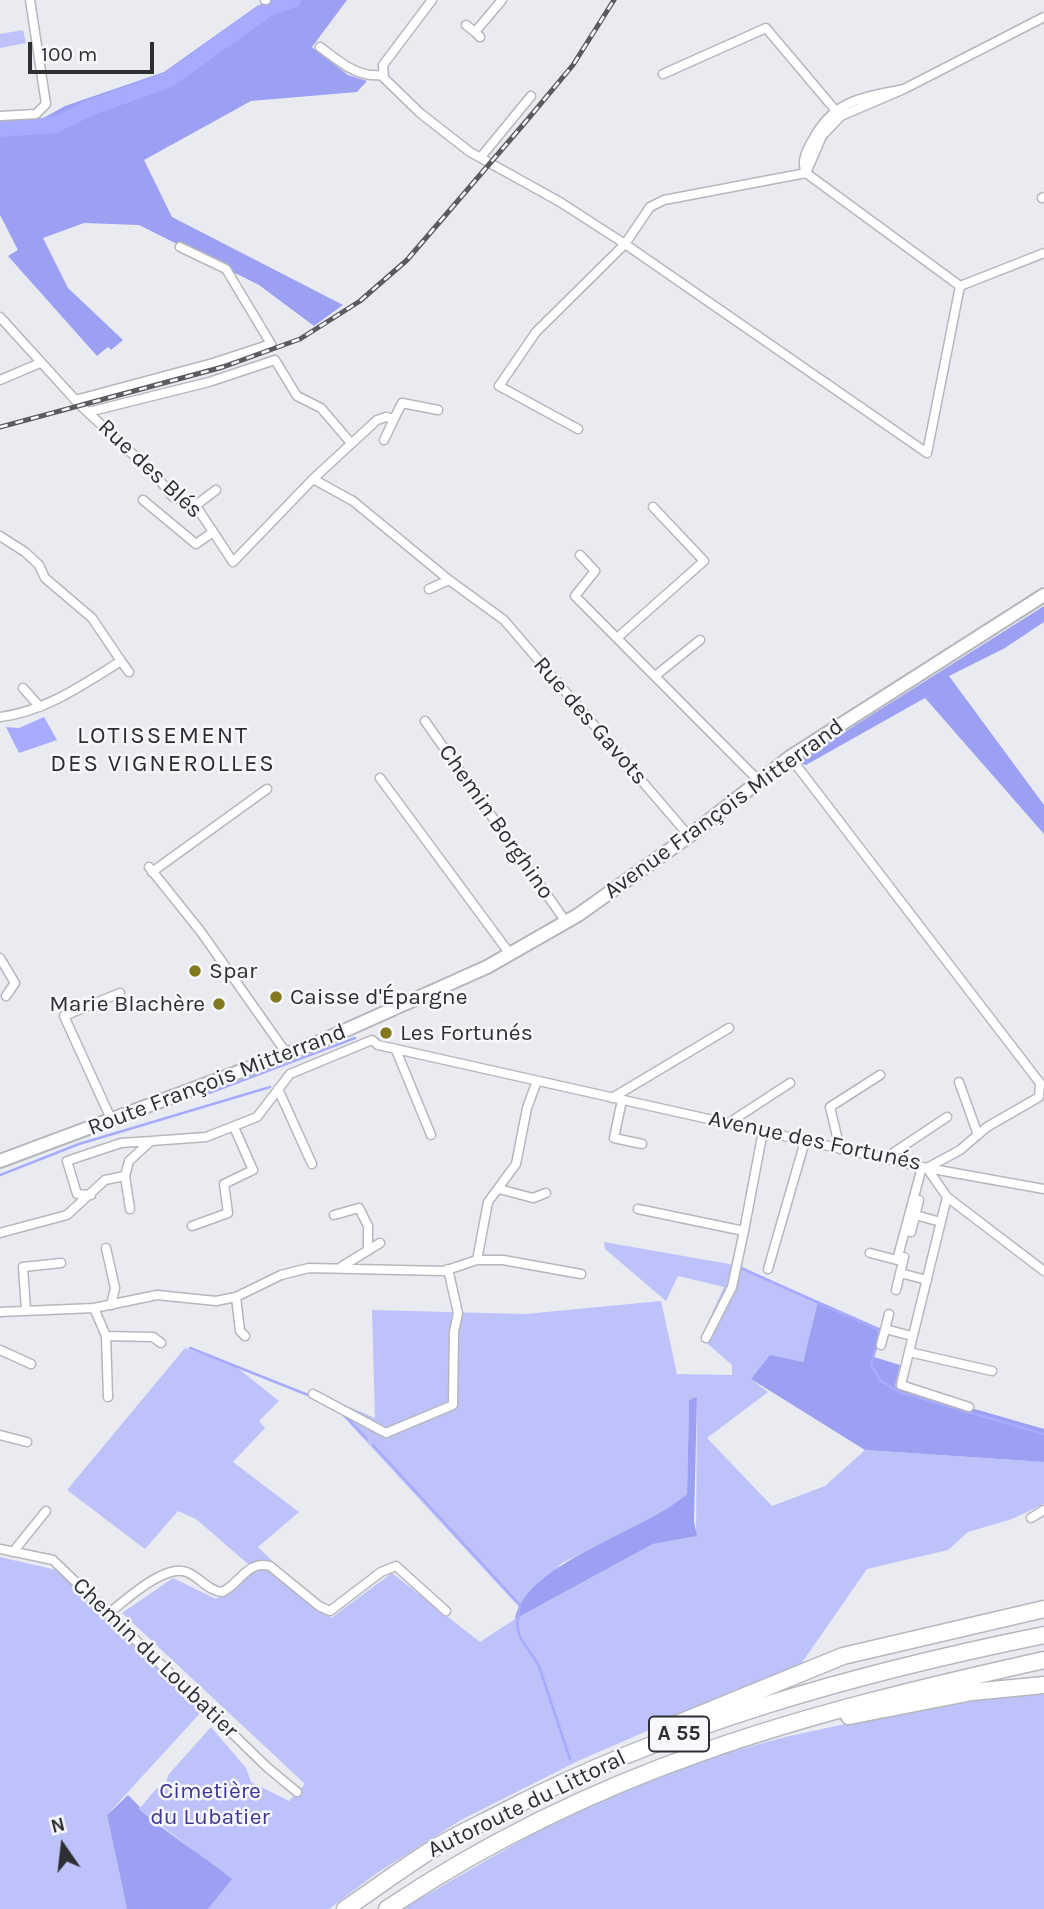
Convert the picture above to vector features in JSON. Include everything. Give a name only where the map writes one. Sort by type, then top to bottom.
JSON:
[{"type":"highway","points":[[430,1850],[499,1806],[592,1760],[804,1670],[880,1645],[1044,1609]]},
{"type":"highway","name":"Autoroute du Littoral","points":[[345,1909],[430,1850],[552,1787],[690,1730],[848,1682],[1044,1635]]},
{"type":"highway","name":"Autoroute du Littoral","points":[[387,1909],[478,1851],[542,1817],[624,1780],[812,1715],[1044,1660]]},
{"type":"highway","points":[[693,1754],[818,1723],[935,1699],[1044,1685]]},
{"type":"main road","name":"Avenue François Mitterrand","points":[[397,1009],[510,954],[566,922],[689,836],[790,757],[1044,596]]},
{"type":"main road","name":"Route François Mitterrand","points":[[0,1163],[287,1054],[397,1009]]},
{"type":"street","points":[[0,116],[36,114],[46,104],[30,0]]},
{"type":"street","points":[[382,75],[383,65],[432,0]]},
{"type":"street","points":[[466,25],[478,34],[502,0]]},
{"type":"street","points":[[960,286],[806,173],[803,165],[810,145],[845,103],[904,89],[1044,18]]},
{"type":"street","points":[[663,74],[766,28],[838,113]]},
{"type":"street","points":[[320,47],[351,69],[371,76],[382,75]]},
{"type":"street","points":[[382,75],[420,113],[470,152],[625,244],[927,453],[960,286]]},
{"type":"street","points":[[481,157],[531,96]]},
{"type":"street","points":[[578,429],[499,386],[536,332],[625,244],[650,207],[664,200],[806,173]]},
{"type":"street","name":"Rue des Blés","points":[[75,400],[266,348],[271,342],[226,269],[180,247]]},
{"type":"street","points":[[960,286],[1044,253]]},
{"type":"street","name":"Rue des Blés","points":[[0,317],[75,400],[157,477],[173,497],[196,505],[233,562],[313,479]]},
{"type":"street","name":"Rue des Blés","points":[[88,412],[209,382],[275,360],[298,396],[321,408],[351,442]]},
{"type":"street","points":[[0,380],[40,363]]},
{"type":"street","points":[[205,365],[209,382]]},
{"type":"street","points":[[384,440],[405,402],[438,410]]},
{"type":"street","points":[[313,479],[351,442],[381,418],[394,419]]},
{"type":"street","name":"Rue des Gavots","points":[[313,479],[353,501],[449,580],[504,620],[689,836]]},
{"type":"street","points":[[196,505],[216,490]]},
{"type":"street","points":[[144,500],[196,544],[213,532]]},
{"type":"street","points":[[617,638],[704,561],[653,507]]},
{"type":"street","points":[[0,536],[25,552],[39,565],[45,578],[92,618],[129,672]]},
{"type":"street","points":[[580,555],[596,571],[575,596],[759,781]]},
{"type":"street","points":[[429,589],[449,580]]},
{"type":"street","points":[[655,676],[700,640]]},
{"type":"street","points":[[0,718],[22,715],[65,696],[121,661]]},
{"type":"street","points":[[23,688],[40,707]]},
{"type":"street","name":"Chemin Borghino","points":[[425,721],[566,922]]},
{"type":"street","name":"Avenue des Fortunés","points":[[278,1089],[289,1074],[372,1040],[378,1045],[396,1050],[925,1168],[960,1150],[978,1135],[1039,1097],[1040,1083],[790,757]]},
{"type":"street","points":[[380,778],[510,954]]},
{"type":"street","points":[[267,789],[150,870],[201,932],[287,1054]]},
{"type":"street","points":[[0,958],[15,983],[6,996]]},
{"type":"street","points":[[112,1121],[64,1016],[120,993]]},
{"type":"street","points":[[642,1144],[614,1138],[617,1099],[729,1028]]},
{"type":"street","points":[[396,1050],[431,1135]]},
{"type":"street","points":[[840,1149],[830,1107],[880,1075]]},
{"type":"street","points":[[477,1260],[488,1202],[516,1164],[527,1108],[537,1081]]},
{"type":"street","points":[[959,1082],[978,1135]]},
{"type":"street","points":[[727,1124],[790,1083]]},
{"type":"street","points":[[91,1195],[77,1194],[68,1161],[121,1143],[206,1137],[257,1118],[278,1089],[312,1164]]},
{"type":"street","points":[[884,1158],[947,1117]]},
{"type":"street","points":[[192,1226],[228,1213],[224,1184],[253,1170],[234,1127]]},
{"type":"street","points":[[706,1338],[732,1287],[762,1131]]},
{"type":"street","points":[[130,1209],[125,1176],[129,1161],[151,1141]]},
{"type":"street","points":[[768,1269],[805,1141]]},
{"type":"street","points":[[925,1168],[1044,1189]]},
{"type":"street","points":[[925,1168],[947,1197],[1044,1271]]},
{"type":"street","points":[[870,1253],[897,1260],[925,1168]]},
{"type":"street","points":[[0,1233],[67,1215],[105,1180],[125,1176]]},
{"type":"street","points":[[499,1189],[533,1198],[545,1193]]},
{"type":"street","points":[[947,1197],[901,1385],[969,1407]]},
{"type":"street","points":[[911,1231],[919,1200]]},
{"type":"street","points":[[334,1215],[359,1208],[368,1226],[368,1250]]},
{"type":"street","points":[[638,1209],[744,1231]]},
{"type":"street","points":[[915,1215],[941,1222]]},
{"type":"street","points":[[339,1268],[380,1243]]},
{"type":"street","points":[[106,1248],[115,1288],[111,1305]]},
{"type":"street","points":[[896,1290],[904,1257]]},
{"type":"street","points":[[0,1312],[94,1308],[157,1295],[216,1301],[236,1297],[281,1275],[309,1268],[448,1269],[477,1260],[503,1260],[581,1274]]},
{"type":"street","points":[[26,1311],[23,1267],[61,1264]]},
{"type":"street","points":[[313,1394],[386,1433],[453,1405],[454,1332],[458,1313],[448,1269]]},
{"type":"street","points":[[900,1273],[927,1280]]},
{"type":"street","points":[[236,1297],[240,1331],[245,1336]]},
{"type":"street","points":[[94,1308],[106,1336],[108,1398]]},
{"type":"street","points":[[881,1345],[889,1314]]},
{"type":"street","points":[[885,1329],[912,1336]]},
{"type":"street","points":[[106,1336],[153,1337],[161,1343]]},
{"type":"street","points":[[0,1350],[31,1364]]},
{"type":"street","points":[[909,1352],[992,1371]]},
{"type":"street","points":[[0,1435],[27,1442]]},
{"type":"street","points":[[1031,1518],[1044,1510]]},
{"type":"street","points":[[13,1552],[46,1511]]},
{"type":"street","name":"Chemin du Loubatier","points":[[0,1549],[53,1560],[268,1768],[297,1791]]},
{"type":"street","points":[[109,1613],[153,1579],[176,1571],[186,1572],[215,1591],[222,1592],[250,1568],[261,1564],[270,1566],[319,1606],[330,1611],[381,1573],[396,1566],[446,1611]]},
{"type":"green space","points":[[23,30],[26,43],[0,48],[0,34]]},
{"type":"green space","name":"Cimetière du Lubatier","points":[[604,1242],[735,1265],[818,1301],[803,1362],[751,1379],[768,1392],[707,1438],[772,1506],[825,1486],[865,1450],[1044,1462],[1044,1504],[1012,1519],[968,1532],[948,1550],[867,1569],[801,1664],[578,1761],[461,1820],[377,1873],[329,1909],[208,1909],[231,1879],[139,1809],[156,1789],[165,1784],[169,1774],[211,1727],[246,1768],[251,1782],[289,1801],[305,1784],[122,1613],[173,1578],[216,1599],[255,1570],[196,1519],[178,1511],[145,1549],[67,1490],[185,1348],[235,1366],[279,1401],[259,1421],[265,1428],[233,1462],[299,1512],[258,1547],[331,1618],[392,1573],[480,1642],[515,1619],[653,1544],[696,1536],[697,1398],[689,1400],[687,1494],[669,1510],[562,1563],[518,1606],[338,1411],[312,1391],[375,1418],[372,1310],[525,1314],[661,1301],[677,1374],[732,1375],[732,1365],[701,1338],[724,1287],[678,1276],[666,1301],[605,1249]]},
{"type":"green space","points":[[0,1557],[61,1571],[203,1710],[107,1815],[127,1909],[0,1909]]},
{"type":"green space","points":[[1044,1692],[1044,1909],[402,1909],[574,1810],[701,1760],[785,1737],[951,1701]]},
{"type":"shaded area","points":[[274,0],[347,0],[312,47],[348,75],[367,81],[357,92],[251,101],[144,160],[172,217],[343,305],[314,326],[259,285],[139,225],[84,223],[43,238],[68,288],[123,340],[111,350],[108,347],[97,356],[8,256],[18,250],[0,215],[0,123],[36,122],[65,106],[164,72],[257,6]]},
{"type":"shaded area","points":[[1044,606],[1044,622],[1005,648],[949,676],[1044,805],[1044,834],[925,698],[806,765],[797,762]]},
{"type":"shaded area","points":[[44,717],[57,740],[19,753],[6,727],[19,728]]},
{"type":"shaded area","points":[[818,1301],[884,1330],[874,1357],[900,1365],[895,1386],[1044,1429],[1044,1462],[865,1450],[751,1379],[770,1355],[803,1362]]},
{"type":"shaded area","points":[[697,1397],[694,1521],[697,1536],[653,1544],[515,1619],[524,1599],[563,1564],[644,1522],[687,1494],[689,1400]]},
{"type":"shaded area","points":[[128,1795],[150,1818],[232,1879],[208,1909],[127,1909],[107,1815]]},
{"type":"waterway","points":[[0,129],[55,125],[92,107],[168,80],[269,8],[293,0]]},
{"type":"waterway","points":[[209,1093],[355,1038]]},
{"type":"waterway","points":[[0,1175],[79,1144],[270,1087]]},
{"type":"waterway","points":[[741,1268],[877,1329],[879,1334],[871,1365],[880,1380],[899,1392],[1044,1434]]},
{"type":"waterway","points":[[190,1348],[313,1397]]},
{"type":"waterway","points":[[343,1414],[367,1439]]},
{"type":"waterway","points":[[373,1445],[520,1605],[517,1626],[520,1637],[539,1666],[570,1759]]},
{"type":"railway","points":[[0,427],[223,367],[300,339],[360,301],[407,260],[528,119],[573,65],[614,0]]},
{"type":"place","name":"Spar","points":[[195,971]]},
{"type":"place","name":"Caisse d'Épargne","points":[[276,997]]},
{"type":"place","name":"Marie Blachère","points":[[219,1004]]},
{"type":"place","name":"Les Fortunés","points":[[386,1033]]},
{"type":"district","name":"LOTISSEMENT DES VIGNEROLLES","points":[[163,750]]}]
